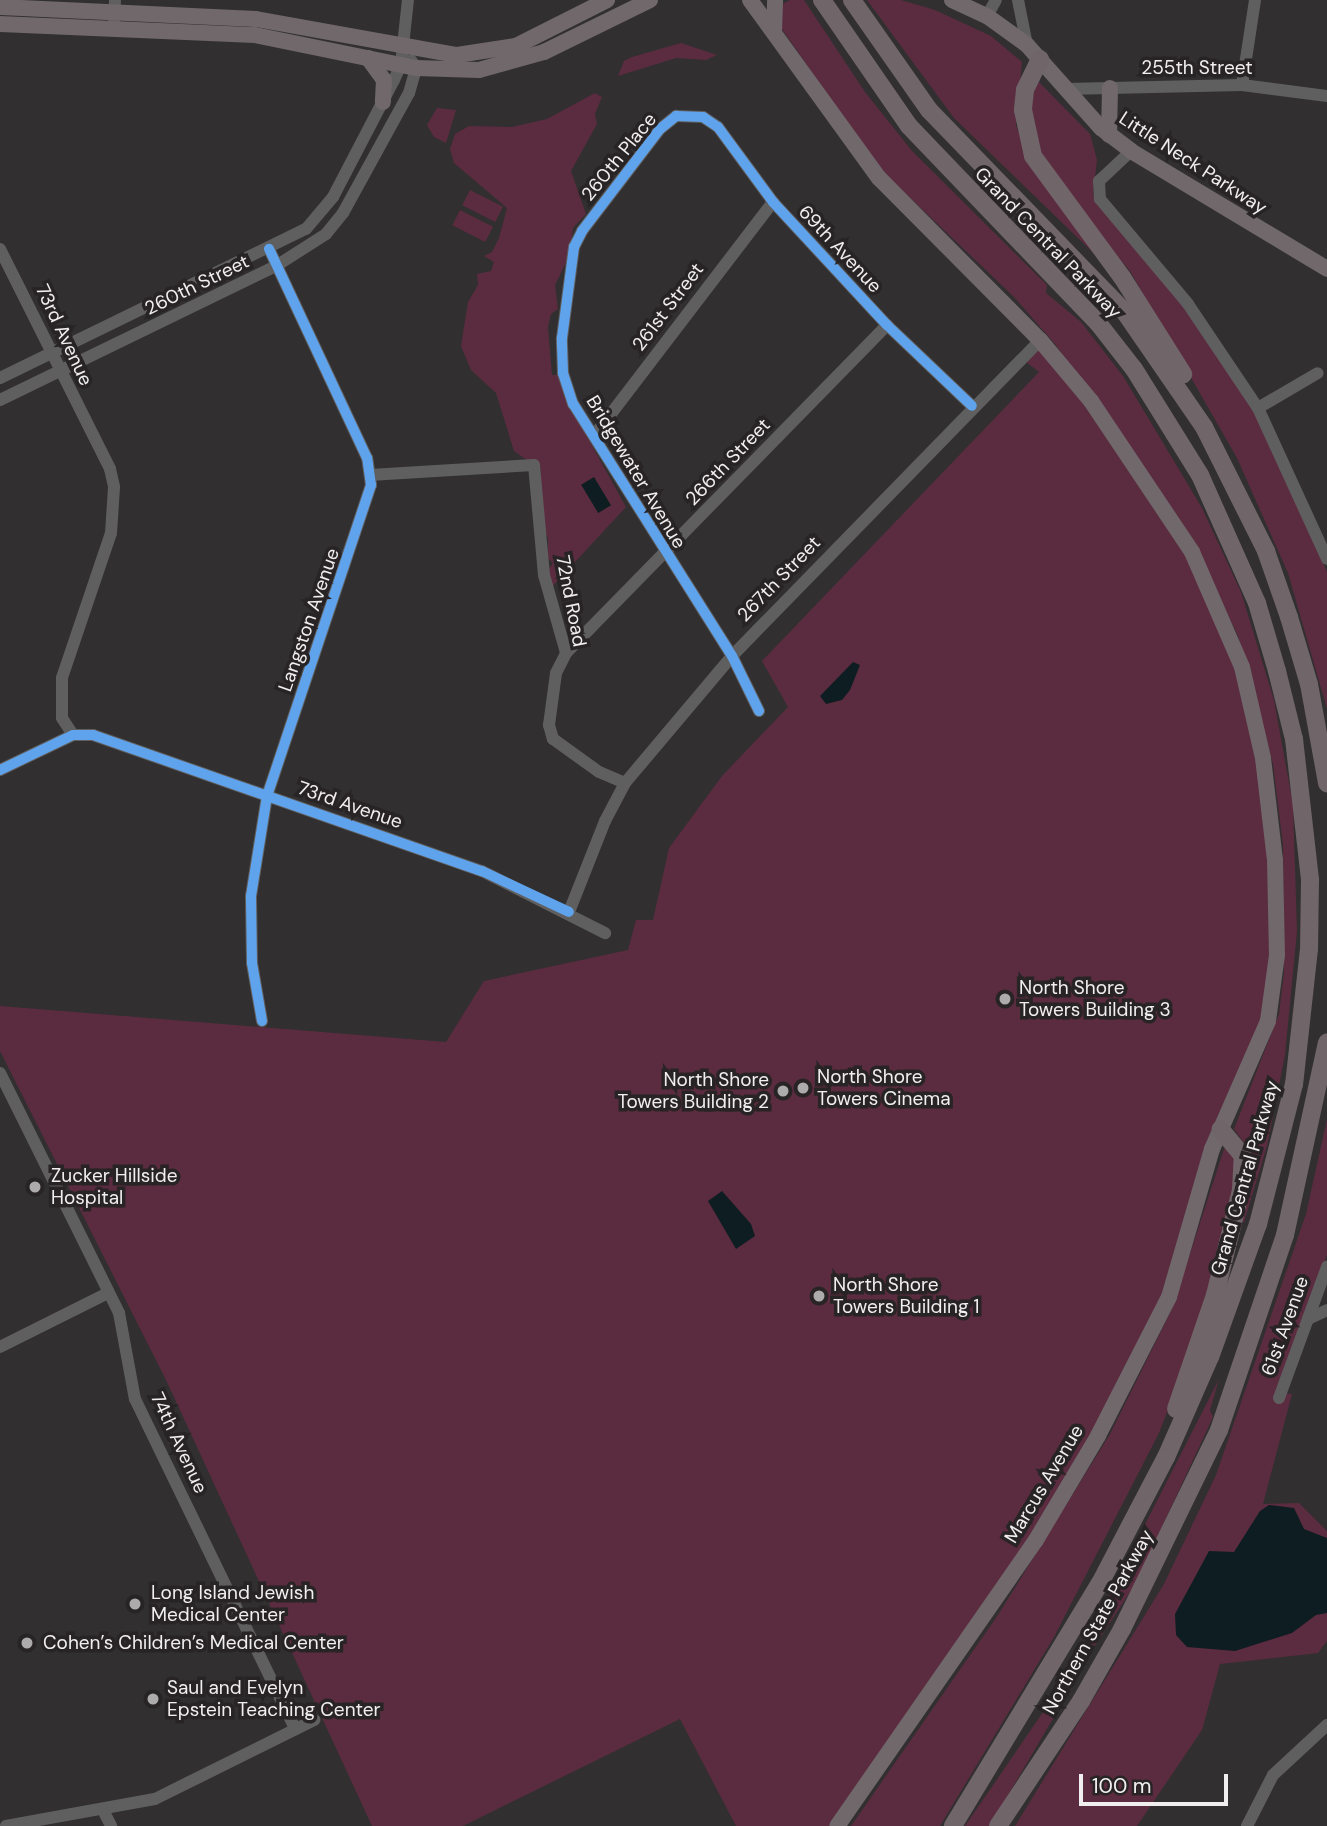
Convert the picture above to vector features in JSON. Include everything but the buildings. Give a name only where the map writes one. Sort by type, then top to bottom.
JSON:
[{"type":"highway","name":"Grand Central Parkway","points":[[822,0],[831,17],[909,125],[1090,314],[1167,419],[1200,475],[1244,570],[1294,739],[1310,880],[1309,949],[1294,1084],[1238,1281],[1166,1457]]},
{"type":"highway","name":"Grand Central Parkway","points":[[852,0],[929,110],[1124,311],[1191,407],[1236,487],[1289,617],[1309,684],[1327,783]]},
{"type":"highway","points":[[1040,59],[1025,90],[1023,110],[1033,156],[1154,327],[1189,384],[1236,487]]},
{"type":"highway","name":"Northern State Parkway","points":[[998,1826],[1081,1701],[1122,1629],[1219,1430],[1285,1235],[1327,1043]]},
{"type":"highway","points":[[1117,1552],[1195,1356],[1241,1190],[1243,1156],[1220,1129]]},
{"type":"highway","name":"Northern State Parkway","points":[[953,1826],[1117,1552],[1166,1457]]},
{"type":"main road","points":[[0,7],[256,19],[407,60],[498,51],[607,0]]},
{"type":"main road","points":[[0,24],[115,13],[255,35],[369,58],[407,60],[479,71],[522,61],[649,0]]},
{"type":"main road","name":"Marcus Avenue","points":[[750,0],[879,178],[1040,340],[1091,401],[1192,552],[1242,667],[1259,735],[1275,860],[1274,993],[1264,1034],[1220,1129],[1169,1297],[1091,1447],[1022,1562],[837,1826]]},
{"type":"main road","points":[[774,32],[775,0]]},
{"type":"main road","name":"Little Neck Parkway","points":[[952,0],[987,16],[1027,45],[1110,135],[1131,151],[1327,269]]},
{"type":"main road","points":[[369,58],[384,80],[383,102]]},
{"type":"main road","points":[[1110,88],[1110,135]]},
{"type":"street","points":[[407,60],[408,0]]},
{"type":"street","points":[[987,16],[996,0]]},
{"type":"street","points":[[1018,0],[1027,45]]},
{"type":"street","points":[[1242,85],[1255,0]]},
{"type":"street","name":"260th Street","points":[[0,378],[306,229],[324,210],[407,60]]},
{"type":"street","name":"260th Street","points":[[0,400],[308,249],[344,212],[409,93],[407,60]]},
{"type":"street","name":"255th Street","points":[[1066,89],[1242,85],[1327,96]]},
{"type":"street","name":"69th Avenue","points":[[688,114],[718,127],[773,202],[887,325],[971,406]]},
{"type":"street","name":"260th Place","points":[[582,231],[660,129],[676,116],[688,114]]},
{"type":"street","points":[[1131,151],[1098,181],[1100,199],[1188,304],[1258,408],[1327,559]]},
{"type":"street","name":"261st Street","points":[[594,436],[773,202]]},
{"type":"street","name":"Bridgewater Avenue","points":[[582,231],[574,247],[562,338],[563,373],[573,404],[732,656],[759,710]]},
{"type":"street","name":"Langston Avenue","points":[[262,1021],[252,963],[251,896],[267,796],[369,499],[370,475],[367,458],[269,248]]},
{"type":"street","name":"73rd Avenue","points":[[0,249],[59,372],[110,469],[115,498],[111,533],[64,668],[62,718],[73,735],[93,735],[482,871],[569,912],[605,933]]},
{"type":"street","name":"266th Street","points":[[566,653],[666,554],[887,325]]},
{"type":"street","name":"267th Street","points":[[569,912],[605,821],[625,783],[732,656],[971,406],[1040,340]]},
{"type":"street","points":[[1258,408],[1318,373]]},
{"type":"street","name":"72nd Road","points":[[370,475],[534,466],[544,575],[566,653],[556,673],[549,725],[553,739],[599,772],[625,783]]},
{"type":"street","points":[[0,770],[73,735]]},
{"type":"street","name":"74th Avenue","points":[[0,1073],[4,1086],[119,1313],[135,1399],[295,1729]]},
{"type":"street","name":"61st Avenue","points":[[1279,1398],[1327,1267]]},
{"type":"street","points":[[0,1348],[108,1293]]},
{"type":"street","points":[[1308,1319],[1327,1310]]},
{"type":"street","points":[[6,1826],[57,1821],[155,1799],[314,1720]]},
{"type":"street","points":[[1247,1826],[1273,1775],[1327,1725]]},
{"type":"street","points":[[103,1810],[111,1826]]},
{"type":"shaded area","points":[[790,0],[804,0],[865,92],[912,151],[1047,285],[1046,293],[1081,322],[1123,376],[1202,508],[1241,592],[1274,700],[1293,805],[1297,931],[1285,1055],[1267,1146],[1244,1222],[1239,1222],[1250,1151],[1234,1129],[1279,1014],[1284,972],[1283,845],[1273,764],[1238,636],[1190,537],[1055,344],[1014,297],[878,167],[782,29],[777,7]]},
{"type":"shaded area","points":[[867,0],[901,0],[935,10],[991,36],[1022,62],[1016,125],[1026,154],[1109,268],[954,118]]},
{"type":"shaded area","points":[[681,43],[717,55],[706,60],[676,58],[618,76],[624,61]]},
{"type":"shaded area","points":[[1038,81],[1090,134],[1097,160],[1093,194],[1163,277],[1267,431],[1327,572],[1327,709],[1288,573],[1237,458],[1130,271],[1063,192],[1032,140],[1032,84]]},
{"type":"shaded area","points":[[595,93],[602,97],[595,114],[597,124],[571,171],[586,214],[573,228],[570,254],[555,285],[558,309],[551,314],[548,327],[552,375],[558,375],[564,395],[626,507],[549,590],[545,575],[553,563],[548,558],[548,538],[541,521],[541,470],[514,451],[496,393],[471,370],[461,346],[468,302],[478,285],[477,274],[491,271],[494,262],[484,256],[492,252],[499,238],[507,208],[454,163],[450,149],[455,134],[469,126],[512,127],[547,119]]},
{"type":"shaded area","points":[[437,108],[456,110],[446,143],[434,137],[427,125]]},
{"type":"shaded area","points":[[470,190],[503,207],[495,222],[462,205]]},
{"type":"shaded area","points":[[460,210],[493,227],[485,242],[452,225]]},
{"type":"shaded area","points":[[1040,340],[1212,593],[1263,758],[1274,993],[1220,1129],[1179,1267],[1098,1436],[837,1826],[736,1826],[680,1719],[463,1826],[372,1826],[167,1382],[0,1051],[0,1006],[446,1042],[484,981],[628,950],[636,920],[653,920],[669,848],[722,776],[788,707],[762,661],[1039,372],[1021,358]]},
{"type":"shaded area","points":[[594,477],[611,505],[598,513],[581,485]]},
{"type":"shaded area","points":[[853,662],[860,665],[850,690],[842,700],[826,704],[820,696]]},
{"type":"shaded area","points":[[1327,1119],[1327,1255],[1279,1393],[1292,1394],[1263,1504],[1299,1503],[1327,1531],[1327,1641],[1318,1653],[1220,1664],[1202,1730],[1137,1826],[1015,1826],[1164,1584],[1216,1475],[1306,1214]]},
{"type":"shaded area","points":[[1230,1145],[1240,1164],[1195,1341],[1159,1433],[1054,1637],[940,1826],[851,1826],[998,1615],[1110,1434],[1172,1309],[1224,1149]]},
{"type":"shaded area","points":[[722,1191],[751,1224],[755,1236],[736,1249],[708,1201]]},
{"type":"shaded area","points":[[1219,1379],[1210,1410],[1213,1417],[1136,1583],[1073,1678],[1071,1670]]},
{"type":"shaded area","points":[[1269,1505],[1294,1508],[1304,1529],[1327,1538],[1327,1613],[1316,1615],[1292,1633],[1235,1651],[1187,1647],[1176,1635],[1175,1614],[1209,1551],[1234,1552],[1260,1511]]},
{"type":"shaded area","points":[[1057,1699],[1058,1710],[990,1826],[965,1826],[1050,1702]]},
{"type":"cycle path","points":[[759,711],[732,656],[573,404],[563,373],[562,338],[574,247],[582,231],[660,129],[676,116],[703,117],[718,127],[773,202],[887,325],[972,406]]},
{"type":"cycle path","points":[[262,1021],[252,963],[251,896],[267,796],[371,485],[367,458],[269,249]]},
{"type":"cycle path","points":[[0,770],[73,735],[93,735],[482,871],[569,912]]},
{"type":"place","name":"North Shore Towers Building 3","points":[[1005,999]]},
{"type":"place","name":"North Shore Towers Cinema","points":[[803,1088]]},
{"type":"place","name":"North Shore Towers Building 2","points":[[783,1091]]},
{"type":"place","name":"Zucker Hillside Hospital","points":[[35,1187]]},
{"type":"place","name":"North Shore Towers Building 1","points":[[819,1296]]},
{"type":"place","name":"Long Island Jewish Medical Center","points":[[135,1604]]},
{"type":"place","name":"Cohen’s Children’s Medical Center","points":[[27,1643]]},
{"type":"place","name":"Saul and Evelyn Epstein Teaching Center","points":[[153,1699]]}]
